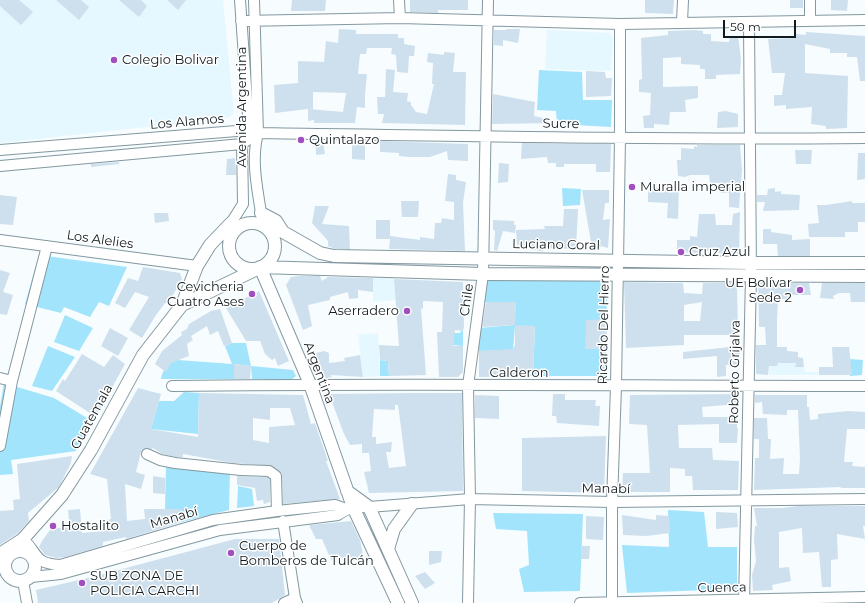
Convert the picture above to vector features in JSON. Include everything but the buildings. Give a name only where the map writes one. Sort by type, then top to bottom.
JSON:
[{"type":"main road","name":"Luciano Coral","points":[[261,213],[276,221],[283,232],[320,253],[334,256],[750,263],[865,263]]},
{"type":"main road","name":"Guatemala","points":[[0,554],[23,539],[62,495],[90,450],[143,356],[182,305],[196,266],[210,246],[231,223]]},
{"type":"main road","name":"Guatemala","points":[[182,305],[260,267]]},
{"type":"main road","points":[[260,267],[483,274],[865,276]]},
{"type":"main road","name":"Argentina","points":[[260,267],[310,384],[347,491]]},
{"type":"main road","points":[[347,491],[369,507],[412,603]]},
{"type":"main road","points":[[347,491],[350,508],[398,603]]},
{"type":"main road","points":[[388,549],[394,529],[412,504]]},
{"type":"main road","points":[[0,576],[22,579]]},
{"type":"street","name":"Avenida Argentina","points":[[240,0],[253,131],[256,179],[261,213]]},
{"type":"street","name":"Avenida Argentina","points":[[253,131],[254,0]]},
{"type":"street","points":[[399,0],[400,18]]},
{"type":"street","name":"Chile","points":[[468,603],[470,499],[468,386],[484,258],[488,0]]},
{"type":"street","points":[[682,22],[683,0]]},
{"type":"street","points":[[810,0],[810,20]]},
{"type":"street","points":[[241,21],[400,18],[620,24],[865,20]]},
{"type":"street","name":"Roberto Grijalva","points":[[744,602],[751,276],[749,22]]},
{"type":"street","name":"Ricardo Del Hierro","points":[[612,602],[612,502],[616,386],[620,138],[620,24]]},
{"type":"street","name":"Sucre","points":[[253,131],[485,137],[749,139],[865,138]]},
{"type":"street","name":"Los Alamos","points":[[0,166],[242,144],[253,131]]},
{"type":"street","name":"Los Alamos","points":[[0,150],[253,131]]},
{"type":"street","name":"Avenida Argentina","points":[[231,223],[243,204],[242,144]]},
{"type":"street","name":"Los Alelies","points":[[0,240],[196,266]]},
{"type":"street","points":[[0,446],[12,381],[47,246]]},
{"type":"street","points":[[0,378],[12,381]]},
{"type":"street","name":"Calderon","points":[[172,386],[310,384],[468,386],[865,386]]},
{"type":"street","points":[[147,454],[160,460],[175,463],[241,470],[268,471],[276,476],[277,511]]},
{"type":"street","name":"Manabí","points":[[23,539],[31,547],[39,561],[46,564],[60,565],[213,520],[335,505],[350,508],[470,499],[612,502],[865,499]]},
{"type":"street","name":"Manabí","points":[[22,579],[61,574],[220,530],[338,515],[350,508]]},
{"type":"street","points":[[283,521],[296,601],[284,603]]},
{"type":"street","points":[[22,579],[27,603]]},
{"type":"street","name":"Cuenca","points":[[580,603],[744,602],[828,600],[865,597]]},
{"type":"shaded area","name":"Colegio Bolivar","points":[[0,0],[223,0],[234,114],[228,118],[0,143]]},
{"type":"shaded area","points":[[547,30],[610,33],[613,40],[611,71],[545,69]]},
{"type":"shaded area","points":[[539,70],[582,72],[583,100],[612,100],[611,127],[557,124],[556,111],[537,110]]},
{"type":"shaded area","points":[[562,188],[581,189],[580,205],[563,206]]},
{"type":"shaded area","points":[[39,255],[127,267],[109,306],[99,302],[90,317],[64,307],[61,313],[25,304]]},
{"type":"shaded area","points":[[373,277],[394,277],[396,300],[373,302]]},
{"type":"shaded area","points":[[480,280],[607,280],[606,376],[533,376],[535,326],[515,326],[513,350],[479,351],[479,328],[514,325],[516,302],[479,302]]},
{"type":"shaded area","points":[[65,315],[93,328],[79,351],[54,342]]},
{"type":"shaded area","points":[[463,331],[463,346],[453,345],[454,333],[460,333]]},
{"type":"shaded area","points":[[378,333],[380,376],[363,377],[358,335]]},
{"type":"shaded area","points":[[232,343],[246,343],[251,366],[234,364],[234,379],[161,379],[166,366],[171,362],[178,360],[232,364],[225,346]]},
{"type":"shaded area","points":[[48,346],[75,357],[52,391],[32,386]]},
{"type":"shaded area","points":[[850,359],[863,360],[862,375],[850,376]]},
{"type":"shaded area","points":[[380,360],[388,361],[389,376],[380,376]]},
{"type":"shaded area","points":[[778,363],[796,363],[796,367],[804,367],[805,372],[818,372],[819,375],[769,375],[769,366],[777,366]]},
{"type":"shaded area","points":[[251,366],[293,370],[296,376],[291,380],[252,379]]},
{"type":"shaded area","points":[[4,383],[54,398],[92,421],[76,451],[11,460],[13,474],[0,475],[0,406]]},
{"type":"shaded area","points":[[184,392],[199,393],[198,434],[151,429],[159,401],[174,401]]},
{"type":"shaded area","points":[[166,464],[230,471],[229,510],[182,522],[182,510],[165,510]]},
{"type":"shaded area","points":[[238,486],[252,489],[254,506],[237,508]]},
{"type":"shaded area","points":[[668,510],[704,512],[708,547],[737,547],[737,589],[627,593],[622,545],[669,547]]},
{"type":"shaded area","points":[[493,513],[583,514],[580,591],[524,592],[519,569],[529,565],[527,531],[496,529]]},
{"type":"place","name":"Colegio Bolivar","points":[[114,60]]},
{"type":"place","name":"Quintalazo","points":[[301,140]]},
{"type":"place","name":"Muralla imperial","points":[[632,187]]},
{"type":"place","name":"Cruz Azul","points":[[681,252]]},
{"type":"place","name":"UE Bolívar Sede 2","points":[[800,290]]},
{"type":"place","name":"Cevicheria Cuatro Ases","points":[[252,294]]},
{"type":"place","name":"Aserradero","points":[[407,311]]},
{"type":"place","name":"Hostalito","points":[[53,526]]},
{"type":"place","name":"Cuerpo de Bomberos de Tulcán","points":[[231,553]]},
{"type":"place","name":"SUB ZONA DE POLICIA CARCHI","points":[[82,583]]}]
